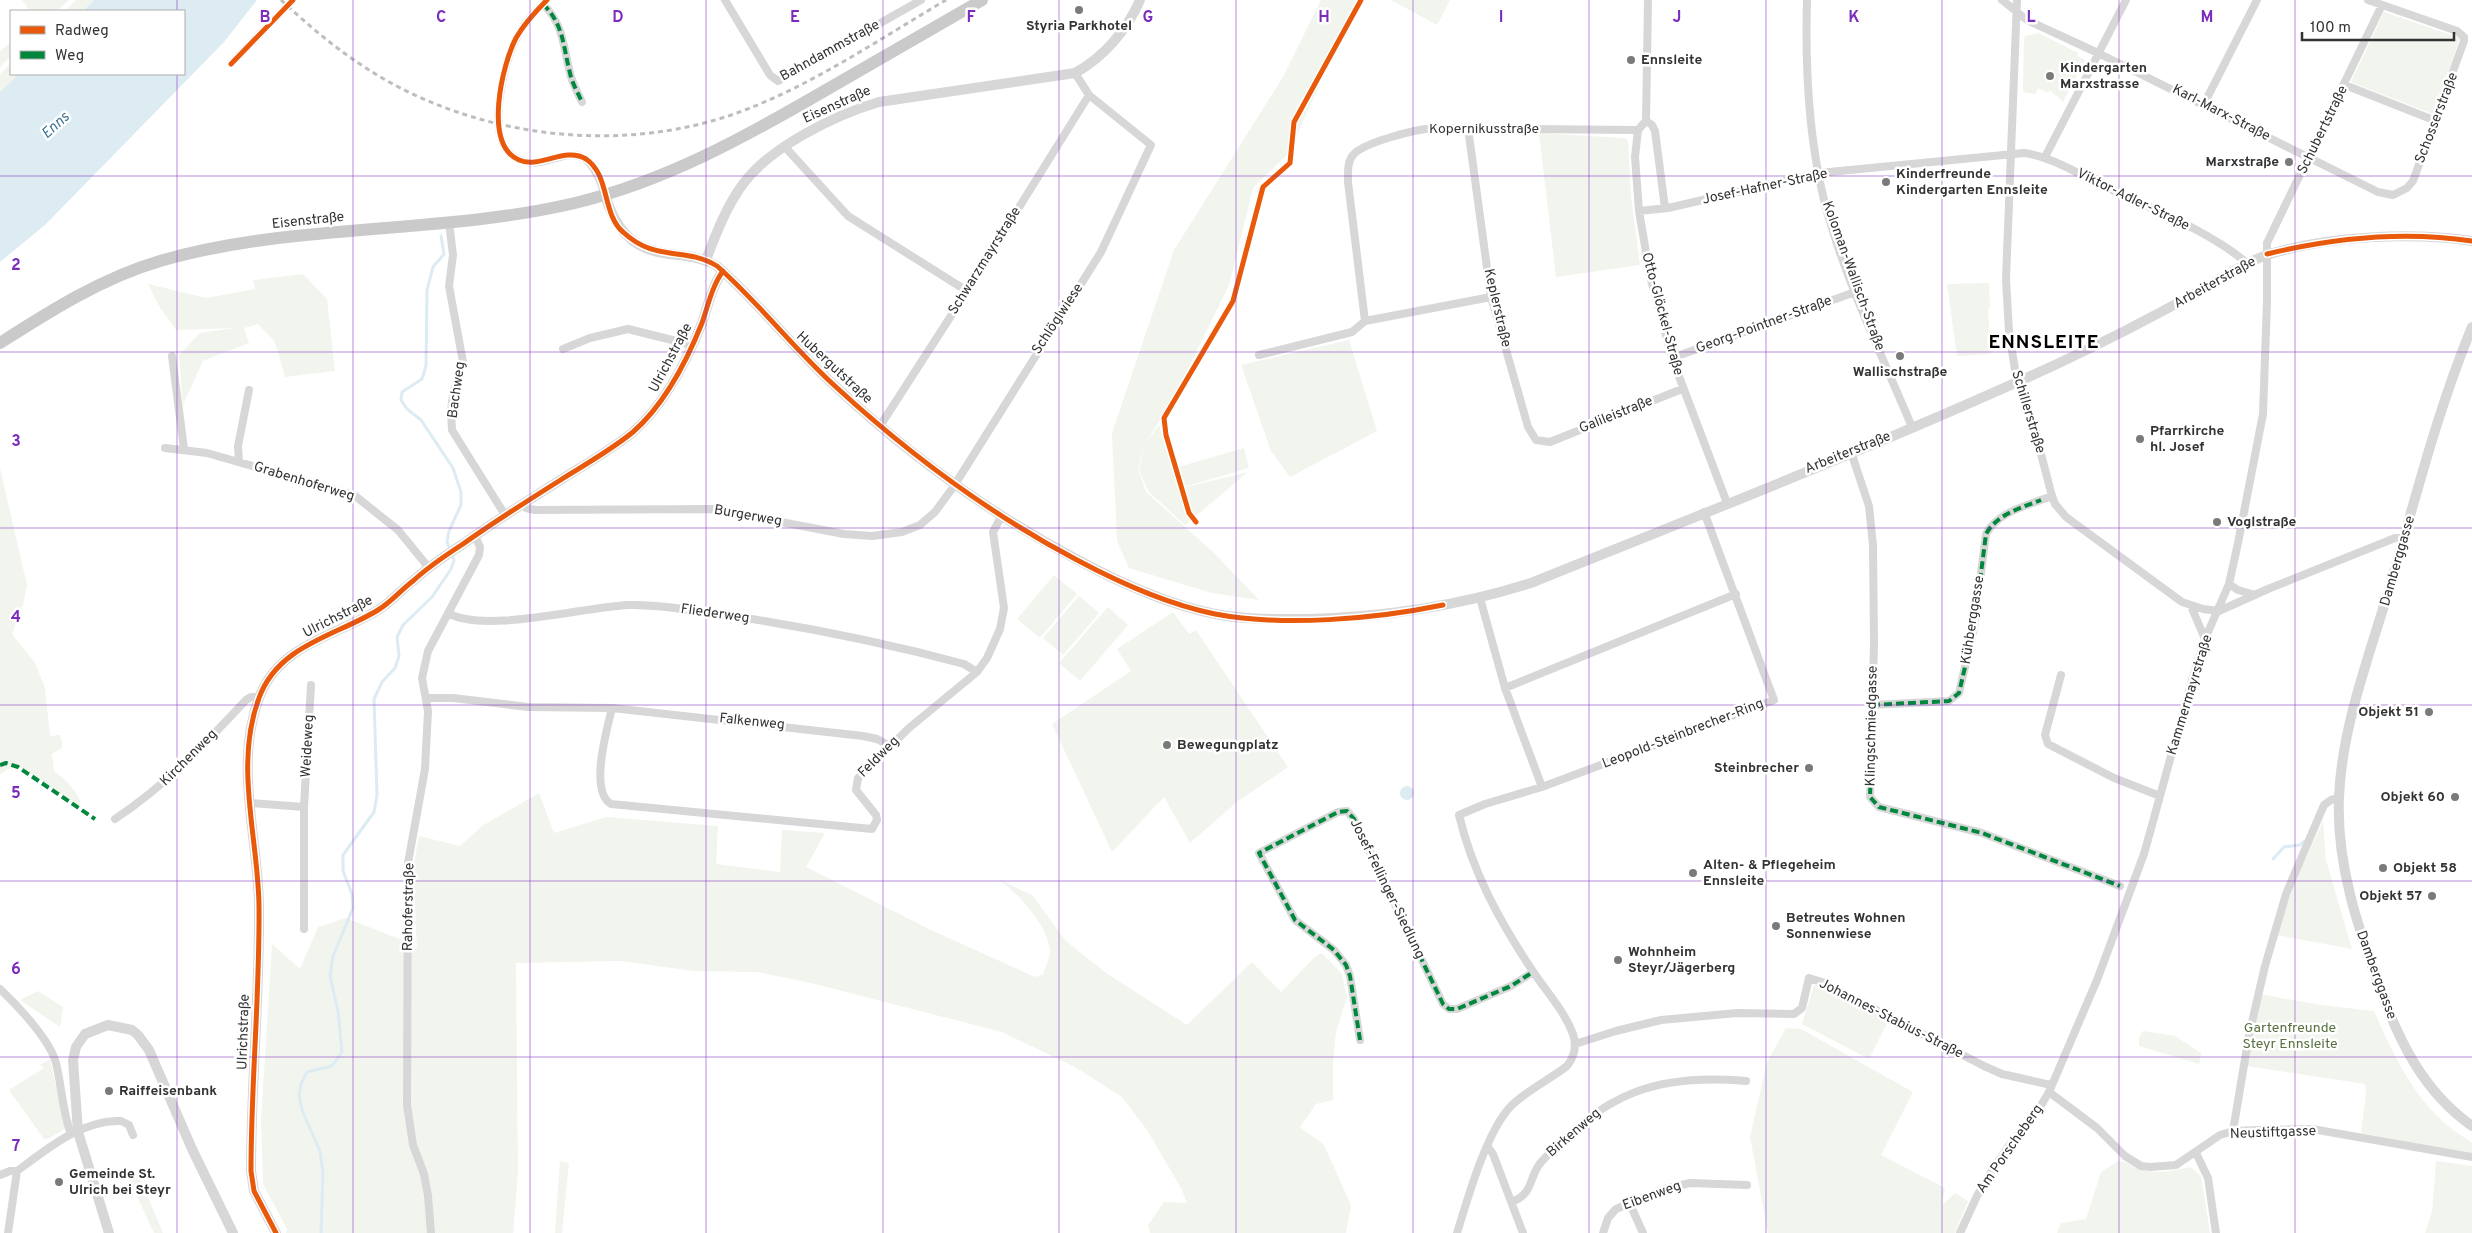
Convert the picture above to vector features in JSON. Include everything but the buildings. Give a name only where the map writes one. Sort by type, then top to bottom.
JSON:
[{"type":"main road","name":"Eisenstraße","points":[[0,343],[73,298],[111,279],[158,261],[185,254],[270,240],[449,222],[535,210],[605,195],[658,178],[736,141],[982,0]]},
{"type":"street","points":[[231,64],[293,0]]},
{"type":"street","name":"Bahndammstraße","points":[[724,0],[770,76],[778,81],[921,0]]},
{"type":"street","name":"Eisenstraße","points":[[706,260],[722,220],[743,183],[771,156],[785,147],[849,113],[879,102],[1075,73],[1097,59],[1108,49],[1140,0]]},
{"type":"street","points":[[1638,130],[1646,122],[1648,0]]},
{"type":"street","name":"Koloman-Wallisch-Straße","points":[[1808,0],[1806,74],[1819,173],[1830,219],[1856,292],[1912,427]]},
{"type":"street","name":"Karl-Marx-Straße","points":[[2002,0],[2026,20],[2098,52],[2308,158],[2378,192],[2387,195],[2400,194]]},
{"type":"street","name":"Schillerstraße","points":[[2017,0],[2006,279],[2009,332],[2017,382],[2036,434],[2052,496],[2055,504],[2066,517],[2182,602],[2191,606],[2219,611]]},
{"type":"street","points":[[2045,157],[2126,0]]},
{"type":"street","points":[[2204,104],[2257,0]]},
{"type":"street","points":[[2368,0],[2382,5]]},
{"type":"street","points":[[582,102],[569,72],[562,35],[545,2],[517,36],[505,63],[499,119],[500,140],[507,152],[526,162],[571,155],[584,158],[597,173],[616,224],[637,243],[657,252],[706,260]]},
{"type":"street","name":"Schosserstraße","points":[[2382,5],[2436,22],[2457,31],[2464,37],[2464,46],[2413,181],[2400,194]]},
{"type":"street","name":"Schubertstraße","points":[[2267,254],[2269,238],[2345,85],[2382,5]]},
{"type":"street","points":[[1075,73],[1088,95]]},
{"type":"street","points":[[2345,85],[2436,121]]},
{"type":"street","name":"Schlöglwiese","points":[[954,486],[1101,252],[1151,146],[1088,95]]},
{"type":"street","name":"Schwarzmayrstraße","points":[[880,426],[967,291],[1088,95]]},
{"type":"street","points":[[1646,122],[1652,125],[1655,131],[1665,208]]},
{"type":"street","name":"Kopernikusstraße","points":[[1365,321],[1349,202],[1349,161],[1359,150],[1410,132],[1434,128],[1638,130]]},
{"type":"street","name":"Keplerstraße","points":[[1468,128],[1492,297],[1528,427],[1536,440],[1550,442]]},
{"type":"street","name":"Otto-Glöckel-Straße","points":[[1638,130],[1635,157],[1640,211],[1653,292],[1682,389],[1727,503]]},
{"type":"street","points":[[785,147],[848,216],[967,291]]},
{"type":"street","name":"Josef-Hafner-Straße","points":[[1640,211],[1665,208],[1819,173],[1930,163],[2011,153]]},
{"type":"street","name":"Viktor-Adler-Straße","points":[[2011,153],[2045,157],[2231,249],[2248,264]]},
{"type":"street","name":"Bachweg","points":[[449,222],[453,255],[449,286],[463,362],[453,394],[452,430],[505,515]]},
{"type":"street","name":"Arbeiterstraße","points":[[1001,517],[1066,554],[1132,587],[1214,614],[1283,619],[1361,616],[1413,611],[1480,598],[1531,583],[1912,427],[2017,382],[2107,340],[2267,254],[2320,244],[2386,237],[2436,237],[2472,241]]},
{"type":"street","name":"Kammermayrstraße","points":[[2050,1088],[2100,973],[2144,854],[2205,639],[2219,611],[2229,584],[2263,414],[2268,302],[2267,254]]},
{"type":"street","name":"Hubergutstraße","points":[[706,260],[723,271],[812,365],[880,426],[954,486],[1001,517]]},
{"type":"street","name":"Ulrichstraße","points":[[276,1233],[254,1191],[251,1171],[259,904],[249,803],[250,747],[259,697],[271,675],[286,659],[309,644],[380,609],[429,568],[460,546],[522,504],[604,453],[634,431],[648,418],[669,390],[692,345],[716,281],[723,271]]},
{"type":"street","name":"Georg-Pointner-Straße","points":[[1672,358],[1856,292]]},
{"type":"street","points":[[1259,355],[1352,332],[1365,321],[1492,297]]},
{"type":"street","name":"Damberggasse","points":[[2472,327],[2454,375],[2354,709],[2343,758],[2339,798],[2340,840],[2354,912],[2395,1029],[2420,1074],[2452,1110],[2472,1126]]},
{"type":"street","points":[[562,349],[590,338],[628,329],[692,345]]},
{"type":"street","points":[[172,356],[184,449]]},
{"type":"street","name":"Galileistraße","points":[[1550,442],[1682,389]]},
{"type":"street","name":"Grabenhoferweg","points":[[239,462],[238,446],[249,390]]},
{"type":"street","name":"Grabenhoferweg","points":[[165,448],[184,449],[239,462],[354,496],[398,530],[429,568]]},
{"type":"street","name":"Klingschmiedgasse","points":[[1851,452],[1872,520],[1874,587],[1870,796],[1879,807],[1982,833],[2120,886]]},
{"type":"street","name":"Burgerweg","points":[[522,504],[526,508],[535,510],[713,508],[844,534],[872,536],[902,532],[920,525],[935,512],[954,486]]},
{"type":"street","name":"Kühberggasse","points":[[1872,705],[1949,701],[1955,698],[1959,693],[1974,628],[1986,534],[1989,528],[2001,517],[2052,496]]},
{"type":"street","name":"Leopold-Steinbrecher-Ring","points":[[1533,972],[1504,925],[1482,883],[1459,815],[1485,804],[1542,787],[1774,700],[1704,512]]},
{"type":"street","name":"Feldweg","points":[[612,708],[600,776],[605,798],[616,805],[872,829],[878,820],[874,811],[859,796],[856,782],[924,714],[977,672],[988,658],[996,640],[1002,619],[1002,596],[993,532],[1001,517]]},
{"type":"street","name":"Rahoferstraße","points":[[431,1233],[424,1174],[413,1145],[407,1105],[408,862],[425,769],[428,728],[427,698],[422,678],[425,658],[480,551],[475,536]]},
{"type":"street","points":[[2219,611],[2395,538],[2404,538]]},
{"type":"street","points":[[2229,584],[2238,590],[2255,595]]},
{"type":"street","points":[[1505,688],[1736,594]]},
{"type":"street","points":[[1480,598],[1505,688],[1542,787]]},
{"type":"street","name":"Fliederweg","points":[[448,613],[461,619],[478,621],[545,616],[616,606],[665,608],[760,620],[850,637],[964,664],[977,672]]},
{"type":"street","points":[[2191,606],[2205,639]]},
{"type":"street","points":[[2061,675],[2045,735],[2048,744],[2114,778],[2160,796]]},
{"type":"street","name":"Weideweg","points":[[304,929],[304,807],[311,685]]},
{"type":"street","name":"Kirchenweg","points":[[116,820],[162,785],[246,700],[250,697],[259,697]]},
{"type":"street","name":"Falkenweg","points":[[427,698],[453,698],[528,707],[612,708],[842,732],[877,739],[890,746]]},
{"type":"street","points":[[2233,1132],[2255,1004],[2286,894],[2324,805],[2331,800],[2339,798]]},
{"type":"street","points":[[249,803],[304,807]]},
{"type":"street","name":"Josef-Fellinger-Siedlung","points":[[1360,1040],[1350,976],[1346,965],[1334,950],[1295,920],[1258,853],[1338,812],[1347,811],[1354,819],[1443,1004],[1449,1009],[1457,1009],[1511,986],[1533,972]]},
{"type":"street","points":[[1457,1233],[1488,1147],[1502,1118],[1511,1106],[1567,1066],[1572,1060],[1575,1044],[1569,1025],[1533,972]]},
{"type":"street","name":"Johannes-Stabius-Straße","points":[[1575,1044],[1639,1025],[1680,1018],[1737,1013],[1794,1014],[1802,1008],[1810,978],[1822,982],[2002,1074],[2050,1088]]},
{"type":"street","points":[[0,989],[51,1051],[58,1072],[63,1112],[75,1133],[109,1233]]},
{"type":"street","points":[[75,1133],[74,1072],[76,1047],[85,1034],[101,1027],[117,1026],[132,1030],[149,1050],[192,1149],[233,1233]]},
{"type":"street","name":"Birkenweg","points":[[1512,1202],[1525,1195],[1541,1162],[1610,1102],[1636,1091],[1671,1082],[1707,1078],[1746,1081]]},
{"type":"street","name":"Neustiftgasse","points":[[2050,1088],[2097,1128],[2124,1156],[2142,1166],[2160,1168],[2176,1165],[2220,1136],[2233,1132],[2312,1129],[2472,1157]]},
{"type":"street","name":"Am Porscheberg","points":[[1960,1233],[1977,1196],[1991,1172],[2010,1144],[2034,1117],[2050,1088]]},
{"type":"street","points":[[0,1176],[10,1170],[17,1171],[75,1133],[111,1121],[121,1121],[129,1125],[133,1135]]},
{"type":"street","points":[[1488,1147],[1493,1154],[1523,1233]]},
{"type":"street","points":[[2196,1153],[2208,1178],[2216,1233]]},
{"type":"street","points":[[8,1233],[17,1171]]},
{"type":"street","name":"Eibenweg","points":[[1603,1233],[1612,1213],[1629,1202],[1664,1189],[1690,1183],[1747,1186]]},
{"type":"street","points":[[1629,1202],[1644,1233]]},
{"type":"green space","points":[[22,0],[69,0],[58,10],[29,10]]},
{"type":"green space","points":[[76,0],[94,0],[84,10],[66,10]]},
{"type":"green space","points":[[1321,0],[1363,0],[1338,45],[1288,154],[1253,188],[1229,285],[1176,393],[1145,444],[1159,425],[1178,489],[1248,472],[1185,525],[1148,491],[1139,470],[1144,446],[1138,469],[1146,492],[1213,552],[1259,600],[1212,593],[1129,568],[1117,541],[1112,433],[1174,250],[1283,77]]},
{"type":"green space","points":[[1391,0],[1450,0],[1437,25]]},
{"type":"green space","points":[[2384,12],[2460,38],[2433,114],[2351,82]]},
{"type":"green space","name":"Kindergarten Marxstrasse","points":[[2038,33],[2078,53],[2077,56],[2085,60],[2063,102],[2050,90],[2048,93],[2038,88],[2035,94],[2023,92],[2025,36]]},
{"type":"green space","points":[[10,43],[10,57],[0,67],[0,51]]},
{"type":"green space","points":[[10,64],[10,75],[18,75],[0,92],[0,74]]},
{"type":"green space","points":[[1539,133],[1625,138],[1628,141],[1631,196],[1640,265],[1556,277]]},
{"type":"green space","points":[[303,274],[327,299],[335,371],[285,377],[275,342],[258,324],[244,328],[249,343],[203,361],[183,405],[179,355],[200,333],[235,328],[176,330],[159,306],[148,284],[206,298],[255,289],[253,280]]},
{"type":"green space","points":[[1989,283],[1990,307],[1988,308],[1991,354],[1957,356],[1947,284]]},
{"type":"green space","points":[[1349,340],[1377,431],[1290,477],[1271,451],[1241,365]]},
{"type":"green space","points":[[1244,448],[1249,468],[1184,487],[1178,467]]},
{"type":"green space","points":[[0,468],[27,585],[23,605],[12,634],[35,663],[45,688],[50,736],[60,735],[62,741],[62,748],[52,754],[54,771],[73,789],[81,803],[79,806],[21,767],[8,769],[0,774]]},
{"type":"green space","points":[[1054,575],[1077,594],[1040,638],[1017,619]]},
{"type":"green space","points":[[1079,596],[1099,613],[1063,655],[1043,638]]},
{"type":"green space","points":[[1108,607],[1128,625],[1080,681],[1059,663]]},
{"type":"green space","name":"Bewegungplatz","points":[[1173,612],[1189,634],[1196,630],[1288,767],[1238,801],[1190,843],[1164,797],[1112,852],[1052,724],[1131,671],[1117,649]]},
{"type":"green space","points":[[539,793],[554,833],[606,817],[718,826],[716,864],[780,872],[782,830],[825,833],[806,867],[933,931],[1035,977],[1043,974],[1050,951],[1044,931],[1031,910],[998,879],[1032,895],[1066,941],[1106,973],[1187,1025],[1252,962],[1281,992],[1315,957],[1322,953],[1342,974],[1347,997],[1336,1032],[1333,1062],[1333,1100],[1316,1104],[1300,1127],[1324,1145],[1351,1205],[1346,1233],[1150,1233],[1148,1225],[1164,1202],[1187,1203],[1181,1188],[1147,1130],[1122,1097],[1075,1067],[1002,1032],[811,983],[757,972],[694,971],[620,961],[516,963],[518,1174],[513,1233],[286,1233],[287,1229],[263,1184],[261,1121],[272,944],[300,969],[318,927],[346,918],[402,940],[417,949],[413,869],[419,836],[460,846],[482,826]]},
{"type":"green space","points":[[2323,821],[2326,860],[2352,949],[2277,935],[2292,888]]},
{"type":"green space","points":[[1814,985],[1888,1021],[1869,1059],[1802,1024]]},
{"type":"green space","points":[[38,991],[63,1007],[60,1027],[20,1000]]},
{"type":"green space","name":"Gartenfreunde Steyr Ennsleite","points":[[2260,994],[2320,1005],[2374,1011],[2391,1049],[2412,1085],[2438,1117],[2454,1131],[2472,1142],[2472,1154],[2361,1133],[2366,1093],[2365,1084],[2247,1066]]},
{"type":"green space","points":[[1786,1028],[1801,1029],[1913,1092],[1881,1155],[1945,1188],[1942,1205],[1955,1193],[1968,1201],[1955,1233],[1768,1233],[1750,1137],[1767,1062]]},
{"type":"green space","points":[[2143,1031],[2175,1036],[2201,1053],[2199,1064],[2139,1046],[2139,1038]]},
{"type":"green space","points":[[50,1059],[65,1129],[48,1139],[44,1139],[9,1090],[44,1068],[40,1065]]},
{"type":"green space","points":[[560,1161],[569,1163],[562,1233],[555,1233]]},
{"type":"green space","points":[[2118,1161],[2125,1162],[2136,1168],[2156,1172],[2190,1167],[2201,1176],[2210,1233],[2057,1233],[2061,1223],[2086,1219],[2101,1172]]},
{"type":"green space","points":[[2436,1161],[2472,1166],[2472,1233],[2425,1233],[2432,1212]]},
{"type":"green space","points":[[139,1175],[163,1233],[154,1233],[129,1179]]},
{"type":"water","name":"Enns","points":[[94,0],[257,0],[224,42],[45,225],[0,262],[0,92],[18,75],[185,75],[185,10],[84,10]]},
{"type":"water","points":[[1404,786],[1410,786],[1414,793],[1410,800],[1404,800],[1400,796],[1400,790]]},
{"type":"waterway","points":[[321,1233],[323,1173],[320,1151],[302,1110],[299,1095],[301,1084],[307,1072],[332,1066],[342,1052],[338,1011],[330,976],[333,956],[353,908],[352,894],[343,871],[343,855],[374,812],[377,795],[374,699],[382,682],[395,668],[399,656],[397,637],[403,625],[432,597],[451,569],[454,560],[447,542],[449,531],[461,505],[461,492],[453,468],[421,420],[407,409],[401,400],[402,392],[422,379],[426,366],[427,290],[433,267],[444,254],[441,236]]},
{"type":"waterway","points":[[2273,859],[2284,847],[2300,845],[2305,841]]},
{"type":"railway","points":[[281,0],[337,48],[357,62],[399,87],[444,107],[492,122],[541,132],[591,136],[641,134],[690,126],[737,113],[791,90],[818,76],[946,0]]},
{"type":"marked path","points":[[543,4],[559,28],[571,77],[582,102]]},
{"type":"marked path","points":[[1872,705],[1949,701],[1959,693],[1974,628],[1986,534],[1996,521],[2018,509],[2041,500]]},
{"type":"marked path","points":[[1871,762],[1870,797],[1879,807],[1982,833],[2120,886]]},
{"type":"marked path","points":[[0,765],[6,763],[18,767],[95,819]]},
{"type":"marked path","points":[[1360,1040],[1350,976],[1346,965],[1334,950],[1295,920],[1259,853],[1338,812],[1347,811],[1354,819],[1443,1004],[1449,1009],[1457,1009],[1511,986],[1533,972]]},
{"type":"cycle path","points":[[231,64],[293,0]]},
{"type":"cycle path","points":[[547,0],[530,18],[516,38],[501,85],[499,122],[501,138],[508,152],[519,160],[527,162],[570,155],[586,159],[594,166],[599,175],[612,215],[616,224],[623,232],[635,242],[647,248],[705,260],[717,266],[836,387],[892,436],[981,503],[1044,542],[1110,577],[1161,599],[1215,614],[1270,620],[1329,620],[1388,614],[1443,605]]},
{"type":"cycle path","points":[[1196,522],[1189,513],[1166,435],[1164,418],[1233,301],[1263,187],[1290,163],[1294,122],[1361,0]]},
{"type":"cycle path","points":[[2267,254],[2343,240],[2395,236],[2472,241]]},
{"type":"cycle path","points":[[276,1233],[254,1191],[251,1171],[259,905],[249,801],[248,749],[252,723],[259,698],[268,680],[294,654],[327,635],[378,610],[444,557],[607,451],[633,432],[665,396],[682,368],[702,323],[713,290],[723,271]]},
{"type":"place","name":"Styria Parkhotel","points":[[1079,10]]},
{"type":"place","name":"Ennsleite","points":[[1631,60]]},
{"type":"place","name":"Kindergarten Marxstrasse","points":[[2050,76]]},
{"type":"place","name":"Marxstraße","points":[[2289,162]]},
{"type":"place","name":"Kinderfreunde Kindergarten Ennsleite","points":[[1886,182]]},
{"type":"place","name":"Wallischstraße","points":[[1900,356]]},
{"type":"place","name":"Pfarrkirche hl. Josef","points":[[2140,439]]},
{"type":"place","name":"Voglstraße","points":[[2217,522]]},
{"type":"place","name":"Objekt 51","points":[[2429,712]]},
{"type":"place","name":"Bewegungplatz","points":[[1167,745]]},
{"type":"place","name":"Steinbrecher","points":[[1809,768]]},
{"type":"place","name":"Objekt 60","points":[[2455,797]]},
{"type":"place","name":"Objekt 58","points":[[2383,868]]},
{"type":"place","name":"Alten- & Pflegeheim Ennsleite","points":[[1693,873]]},
{"type":"place","name":"Objekt 57","points":[[2432,896]]},
{"type":"place","name":"Betreutes Wohnen Sonnenwiese","points":[[1776,926]]},
{"type":"place","name":"Wohnheim Steyr/Jägerberg","points":[[1618,960]]},
{"type":"place","name":"Raiffeisenbank","points":[[109,1091]]},
{"type":"place","name":"Gemeinde St. Ulrich bei Steyr","points":[[59,1182]]},
{"type":"district","name":"ENNSLEITE","points":[[2044,343]]}]
